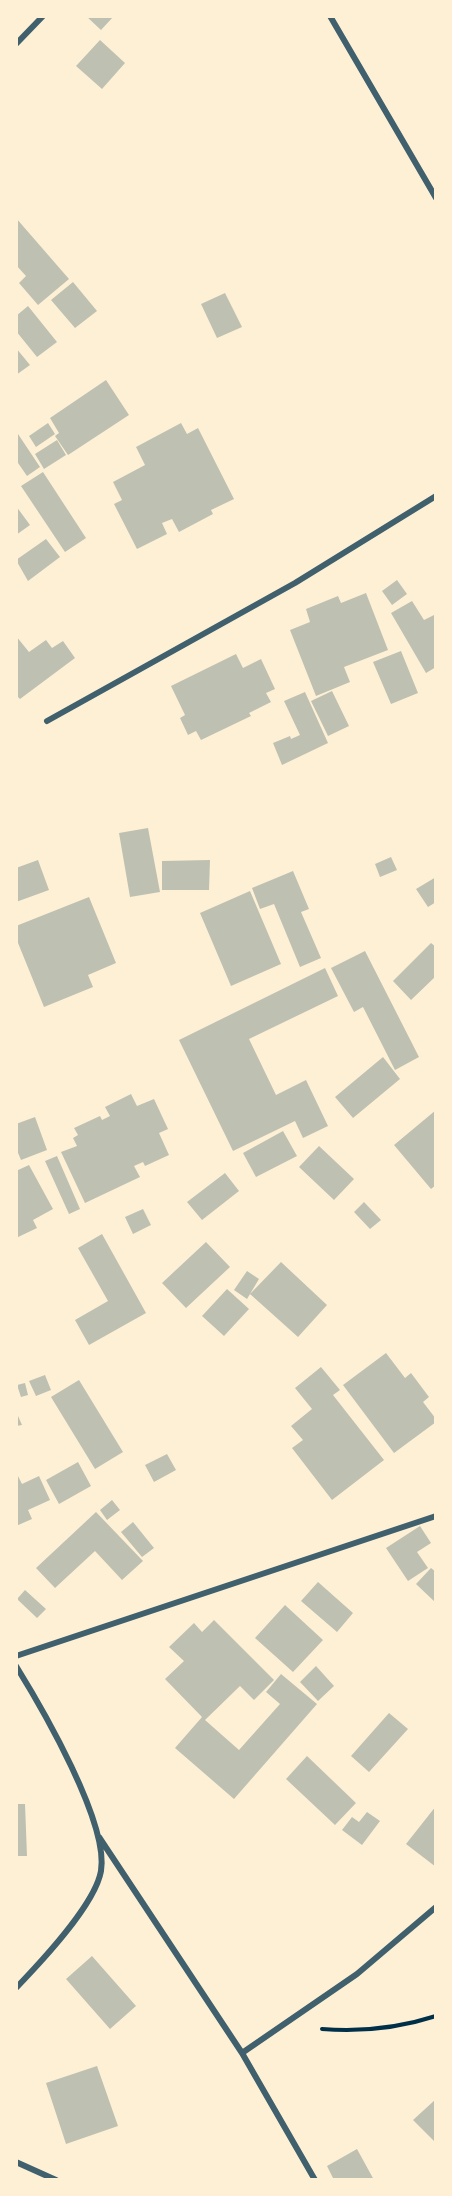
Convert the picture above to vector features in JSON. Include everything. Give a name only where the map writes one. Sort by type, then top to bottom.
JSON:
[{"type":"street","points":[[16,44],[43,16]]},
{"type":"street","points":[[330,16],[435,198]]},
{"type":"street","points":[[47,721],[286,589],[435,496]]},
{"type":"street","points":[[16,1656],[435,1516]]},
{"type":"street","points":[[16,1666],[60,1745],[99,1837],[242,2053],[315,2180]]},
{"type":"street","points":[[16,1988],[86,1905],[96,1887],[101,1869],[99,1837]]},
{"type":"street","points":[[242,2053],[357,1974],[435,1907]]},
{"type":"street","points":[[16,2162],[56,2180]]},
{"type":"path","points":[[282,2027],[362,2030],[419,2022],[435,2016]]},
{"type":"building","points":[[86,16],[114,16],[101,30]]},
{"type":"building","points":[[100,40],[125,63],[102,89],[76,66]]},
{"type":"building","points":[[16,218],[69,279],[38,305],[19,283],[26,276],[16,265]]},
{"type":"building","points":[[73,282],[97,311],[75,328],[51,300]]},
{"type":"building","points":[[225,293],[242,327],[217,338],[201,304]]},
{"type":"building","points":[[28,306],[57,342],[37,357],[16,331],[16,316]]},
{"type":"building","points":[[16,348],[30,365],[16,375]]},
{"type":"building","points":[[106,380],[129,415],[68,455],[55,436],[59,433],[50,418]]},
{"type":"building","points":[[48,423],[55,434],[36,447],[29,436]]},
{"type":"building","points":[[181,423],[187,434],[198,428],[234,499],[211,510],[213,514],[179,532],[172,519],[162,523],[167,534],[137,549],[114,504],[122,500],[113,482],[145,465],[136,447]]},
{"type":"building","points":[[16,431],[40,467],[27,476],[16,460]]},
{"type":"building","points":[[57,440],[66,455],[44,469],[35,454]]},
{"type":"building","points":[[43,472],[86,538],[65,552],[21,486]]},
{"type":"building","points":[[16,506],[30,525],[16,535]]},
{"type":"building","points":[[46,539],[60,557],[28,581],[16,560]]},
{"type":"building","points":[[397,580],[407,594],[392,605],[382,591]]},
{"type":"building","points":[[366,593],[388,650],[344,667],[350,682],[316,696],[290,630],[310,622],[306,609],[338,596],[341,603]]},
{"type":"building","points":[[412,601],[424,620],[436,614],[436,667],[426,673],[391,613]]},
{"type":"building","points":[[16,636],[29,652],[46,640],[52,648],[63,641],[75,658],[20,699],[16,695]]},
{"type":"building","points":[[401,651],[418,693],[391,704],[373,662]]},
{"type":"building","points":[[236,654],[243,668],[261,659],[275,689],[266,693],[271,702],[249,713],[251,716],[201,740],[196,731],[188,735],[180,718],[185,715],[171,686]]},
{"type":"building","points":[[332,691],[349,726],[328,736],[311,701]]},
{"type":"building","points":[[305,692],[328,743],[282,765],[273,743],[290,736],[291,739],[300,735],[284,701]]},
{"type":"building","points":[[148,828],[160,892],[130,897],[119,833]]},
{"type":"building","points":[[391,857],[397,870],[380,877],[375,864]]},
{"type":"building","points":[[38,860],[49,890],[16,902],[16,868]]},
{"type":"building","points":[[210,860],[209,890],[162,890],[162,861]]},
{"type":"building","points":[[293,871],[309,909],[301,912],[321,958],[300,967],[274,904],[260,909],[252,888]]},
{"type":"building","points":[[436,877],[436,902],[428,907],[416,889]]},
{"type":"building","points":[[250,891],[281,964],[231,986],[200,913]]},
{"type":"building","points":[[89,897],[116,963],[88,975],[93,987],[44,1007],[16,938],[16,926]]},
{"type":"building","points":[[431,943],[436,947],[436,976],[411,1000],[393,981]]},
{"type":"building","points":[[365,951],[419,1057],[395,1070],[363,1007],[354,1012],[331,968]]},
{"type":"building","points":[[325,968],[338,996],[249,1039],[276,1095],[306,1080],[328,1126],[303,1138],[295,1121],[233,1151],[179,1040]]},
{"type":"building","points":[[383,1057],[400,1079],[353,1118],[335,1097]]},
{"type":"building","points":[[131,1094],[137,1106],[154,1099],[168,1129],[159,1133],[169,1155],[145,1166],[143,1162],[134,1166],[140,1177],[85,1203],[61,1152],[77,1146],[73,1138],[78,1135],[74,1128],[100,1116],[102,1120],[110,1116],[105,1107]]},
{"type":"building","points":[[436,1110],[436,1185],[431,1189],[394,1145]]},
{"type":"building","points":[[35,1117],[47,1150],[21,1160],[16,1148],[16,1124]]},
{"type":"building","points":[[283,1131],[297,1156],[256,1177],[243,1153]]},
{"type":"building","points":[[319,1146],[354,1179],[334,1200],[299,1167]]},
{"type":"building","points":[[57,1156],[80,1209],[69,1214],[45,1161]]},
{"type":"building","points":[[29,1165],[53,1209],[33,1220],[37,1228],[16,1238],[16,1171]]},
{"type":"building","points":[[225,1173],[239,1191],[202,1220],[187,1202]]},
{"type":"building","points":[[364,1202],[381,1220],[370,1229],[354,1212]]},
{"type":"building","points":[[143,1209],[151,1225],[133,1234],[125,1217]]},
{"type":"building","points":[[102,1234],[146,1313],[89,1345],[75,1320],[108,1301],[78,1248]]},
{"type":"building","points":[[206,1242],[230,1267],[186,1308],[162,1283]]},
{"type":"building","points":[[281,1262],[327,1305],[298,1337],[250,1294]]},
{"type":"building","points":[[247,1271],[259,1279],[247,1299],[234,1290]]},
{"type":"building","points":[[227,1289],[249,1309],[224,1336],[202,1316]]},
{"type":"building","points":[[386,1353],[405,1378],[411,1373],[429,1397],[423,1402],[436,1419],[436,1422],[394,1453],[343,1385]]},
{"type":"building","points":[[321,1367],[340,1390],[333,1395],[384,1460],[332,1500],[292,1448],[303,1440],[291,1426],[312,1409],[295,1388]]},
{"type":"building","points":[[45,1375],[51,1390],[36,1396],[29,1381]]},
{"type":"building","points":[[79,1380],[123,1452],[95,1469],[51,1397]]},
{"type":"building","points":[[25,1383],[28,1395],[21,1397],[17,1385]]},
{"type":"building","points":[[18,1416],[22,1425],[16,1426],[16,1417]]},
{"type":"building","points":[[167,1454],[176,1470],[154,1482],[145,1465]]},
{"type":"building","points":[[78,1462],[91,1486],[59,1504],[46,1480]]},
{"type":"building","points":[[16,1472],[22,1484],[39,1476],[50,1500],[28,1510],[32,1519],[16,1526]]},
{"type":"building","points":[[112,1500],[120,1510],[107,1520],[100,1510]]},
{"type":"building","points":[[96,1512],[143,1561],[122,1580],[95,1551],[55,1588],[36,1568]]},
{"type":"building","points":[[133,1522],[154,1548],[142,1557],[121,1532]]},
{"type":"building","points":[[420,1526],[431,1543],[417,1552],[428,1568],[408,1581],[386,1548]]},
{"type":"building","points":[[431,1568],[436,1572],[436,1603],[416,1584]]},
{"type":"building","points":[[318,1582],[353,1613],[337,1632],[301,1601]]},
{"type":"building","points":[[25,1590],[46,1609],[37,1618],[17,1599]]},
{"type":"building","points":[[285,1605],[323,1640],[293,1672],[255,1638]]},
{"type":"building","points":[[214,1620],[274,1680],[254,1700],[240,1686],[205,1720],[239,1750],[280,1704],[266,1692],[281,1674],[317,1704],[234,1799],[175,1748],[202,1717],[165,1679],[184,1661],[169,1647],[194,1623],[202,1632]]},
{"type":"building","points":[[316,1666],[334,1686],[318,1701],[300,1682]]},
{"type":"building","points":[[389,1713],[408,1729],[369,1772],[351,1756]]},
{"type":"building","points":[[307,1756],[356,1803],[335,1825],[286,1779]]},
{"type":"building","points":[[16,1804],[25,1804],[27,1856],[16,1856]]},
{"type":"building","points":[[436,1806],[436,1867],[406,1844]]},
{"type":"building","points":[[367,1812],[380,1821],[362,1845],[342,1830],[352,1817],[359,1822]]},
{"type":"building","points":[[92,1956],[136,2006],[110,2029],[66,1979]]},
{"type":"building","points":[[97,2066],[118,2126],[66,2144],[46,2083]]},
{"type":"building","points":[[436,2099],[436,2143],[413,2120]]},
{"type":"building","points":[[357,2149],[374,2180],[334,2180],[327,2166]]}]
